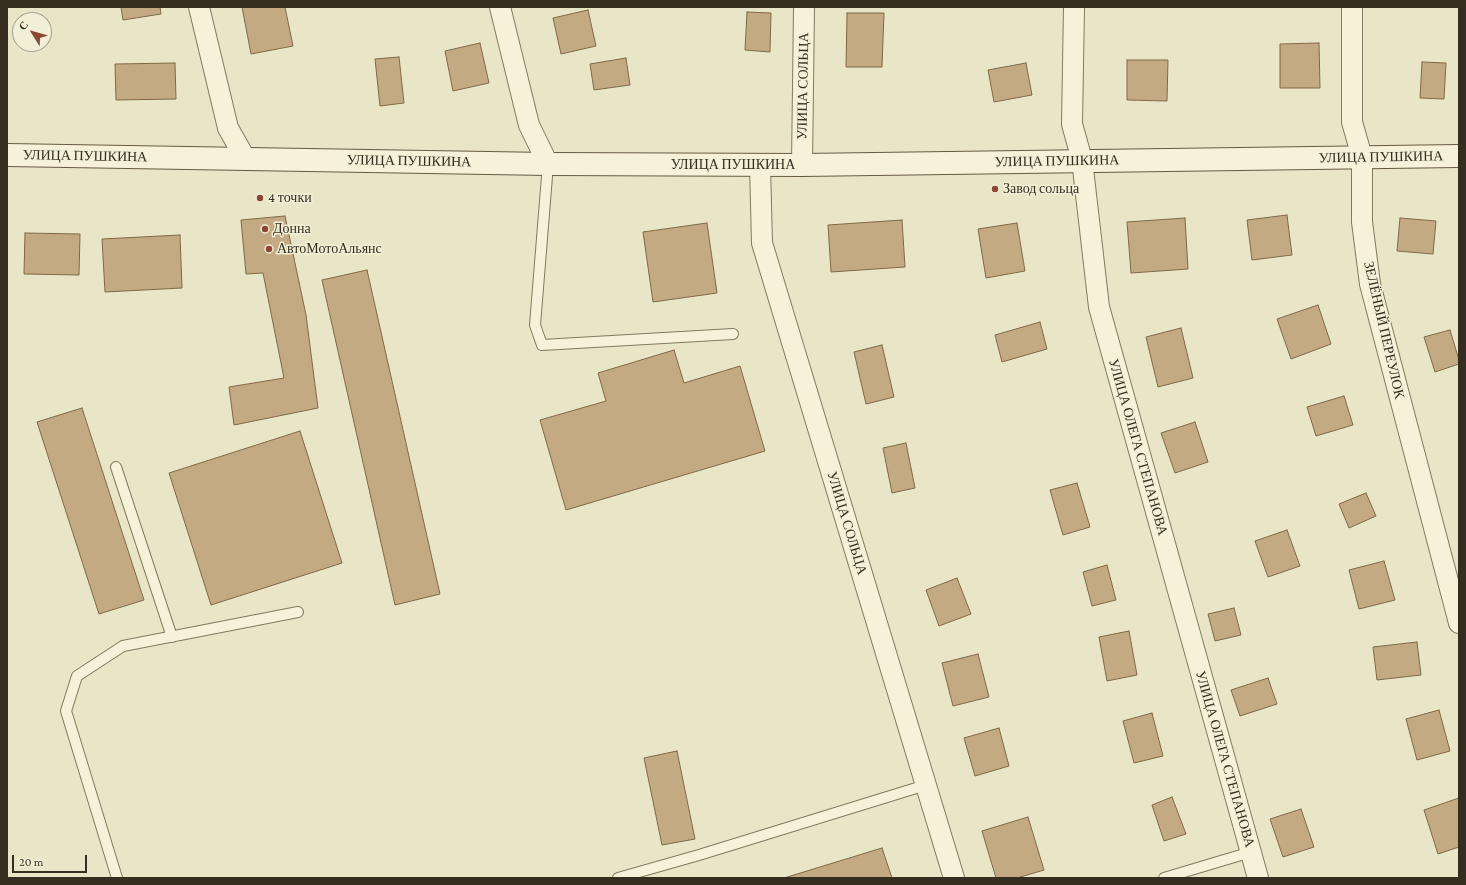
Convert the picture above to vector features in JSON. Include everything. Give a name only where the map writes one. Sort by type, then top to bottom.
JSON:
[{"type":"street","points":[[199,7],[228,128],[245,158]]},
{"type":"street","points":[[500,7],[529,126],[548,164]]},
{"type":"street","name":"УЛИЦА СОЛЬЦА","points":[[802,165],[804,7]]},
{"type":"street","name":"УЛИЦА ОЛЕГА СТЕПАНОВА","points":[[1074,7],[1072,124],[1082,160],[1100,308],[1258,878]]},
{"type":"street","name":"ЗЕЛЁНЫЙ ПЕРЕУЛОК","points":[[1352,7],[1352,122],[1362,157],[1362,222],[1370,284],[1459,623]]},
{"type":"street","name":"УЛИЦА ПУШКИНА","points":[[7,155],[548,164],[760,165],[1459,156]]},
{"type":"street","name":"УЛИЦА СОЛЬЦА","points":[[760,165],[762,243],[954,878]]},
{"type":"lane","points":[[548,164],[535,325],[542,345],[733,334]]},
{"type":"lane","points":[[116,468],[172,637]]},
{"type":"lane","points":[[117,878],[66,711],[77,676],[123,646],[298,612]]},
{"type":"lane","points":[[618,878],[699,856],[926,785]]},
{"type":"lane","points":[[1164,878],[1251,852]]},
{"type":"building","points":[[121,7],[160,7],[161,14],[123,20]]},
{"type":"building","points":[[242,7],[285,7],[293,46],[251,54]]},
{"type":"building","points":[[588,10],[596,46],[561,54],[553,18]]},
{"type":"building","points":[[747,12],[771,13],[770,52],[745,50]]},
{"type":"building","points":[[847,13],[884,13],[882,67],[846,67]]},
{"type":"building","points":[[480,43],[489,83],[453,91],[445,51]]},
{"type":"building","points":[[1319,43],[1320,88],[1280,88],[1280,44]]},
{"type":"building","points":[[399,57],[404,103],[380,106],[375,59]]},
{"type":"building","points":[[626,58],[630,85],[594,90],[590,64]]},
{"type":"building","points":[[1127,60],[1168,60],[1167,101],[1127,100]]},
{"type":"building","points":[[1422,62],[1446,63],[1444,99],[1420,98]]},
{"type":"building","points":[[175,63],[176,99],[116,100],[115,64]]},
{"type":"building","points":[[1026,63],[1032,95],[994,102],[988,70]]},
{"type":"building","points":[[1287,215],[1292,255],[1252,260],[1247,220]]},
{"type":"building","points":[[285,216],[306,315],[318,408],[234,425],[229,387],[284,378],[263,273],[246,274],[241,220]]},
{"type":"building","points":[[1185,218],[1188,269],[1131,273],[1127,222]]},
{"type":"building","points":[[1400,218],[1436,221],[1433,254],[1397,251]]},
{"type":"building","points":[[902,220],[905,267],[831,272],[828,225]]},
{"type":"building","points":[[707,223],[717,293],[653,302],[643,232]]},
{"type":"building","points":[[1017,223],[1025,271],[986,278],[978,229]]},
{"type":"building","points":[[25,233],[80,234],[79,275],[24,274]]},
{"type":"building","points":[[180,235],[182,288],[105,292],[102,239]]},
{"type":"building","points":[[367,270],[440,594],[395,605],[322,280]]},
{"type":"building","points":[[1318,305],[1331,344],[1291,359],[1277,319]]},
{"type":"building","points":[[1040,322],[1047,349],[1002,362],[995,335]]},
{"type":"building","points":[[1181,328],[1193,378],[1158,387],[1146,337]]},
{"type":"building","points":[[1450,330],[1459,364],[1435,372],[1424,337]]},
{"type":"building","points":[[882,345],[894,397],[866,404],[854,352]]},
{"type":"building","points":[[674,350],[684,383],[740,366],[765,451],[566,510],[540,420],[606,401],[598,373]]},
{"type":"building","points":[[1344,396],[1353,425],[1316,436],[1307,407]]},
{"type":"building","points":[[82,408],[144,600],[99,614],[37,422]]},
{"type":"building","points":[[1195,422],[1208,462],[1175,473],[1161,433]]},
{"type":"building","points":[[300,431],[342,563],[211,605],[169,473]]},
{"type":"building","points":[[906,443],[915,488],[892,493],[883,448]]},
{"type":"building","points":[[1077,483],[1090,527],[1063,535],[1050,490]]},
{"type":"building","points":[[1366,493],[1376,516],[1349,528],[1339,504]]},
{"type":"building","points":[[1287,530],[1300,566],[1268,577],[1255,541]]},
{"type":"building","points":[[1384,561],[1395,600],[1359,609],[1349,570]]},
{"type":"building","points":[[1107,565],[1116,600],[1092,606],[1083,572]]},
{"type":"building","points":[[957,578],[971,614],[939,626],[926,590]]},
{"type":"building","points":[[1234,608],[1241,635],[1215,641],[1208,614]]},
{"type":"building","points":[[1129,631],[1137,675],[1107,681],[1099,637]]},
{"type":"building","points":[[1417,642],[1421,675],[1377,680],[1373,647]]},
{"type":"building","points":[[978,654],[989,697],[953,706],[942,663]]},
{"type":"building","points":[[1268,678],[1277,704],[1240,716],[1231,690]]},
{"type":"building","points":[[1439,710],[1450,751],[1417,760],[1406,719]]},
{"type":"building","points":[[1152,713],[1163,756],[1134,763],[1123,721]]},
{"type":"building","points":[[999,728],[1009,766],[975,776],[964,738]]},
{"type":"building","points":[[677,751],[695,839],[662,845],[644,758]]},
{"type":"building","points":[[1172,797],[1186,834],[1164,841],[1152,805]]},
{"type":"building","points":[[1459,798],[1459,847],[1438,854],[1424,810]]},
{"type":"building","points":[[1301,809],[1314,847],[1283,857],[1270,819]]},
{"type":"building","points":[[1028,817],[1044,870],[1017,878],[996,878],[982,831]]},
{"type":"building","points":[[882,848],[892,878],[784,878]]},
{"type":"place","name":"Завод сольца","points":[[995,189]]},
{"type":"place","name":"4 точки","points":[[260,198]]},
{"type":"place","name":"Донна","points":[[265,229]]},
{"type":"place","name":"АвтоМотоАльянс","points":[[269,249]]}]
